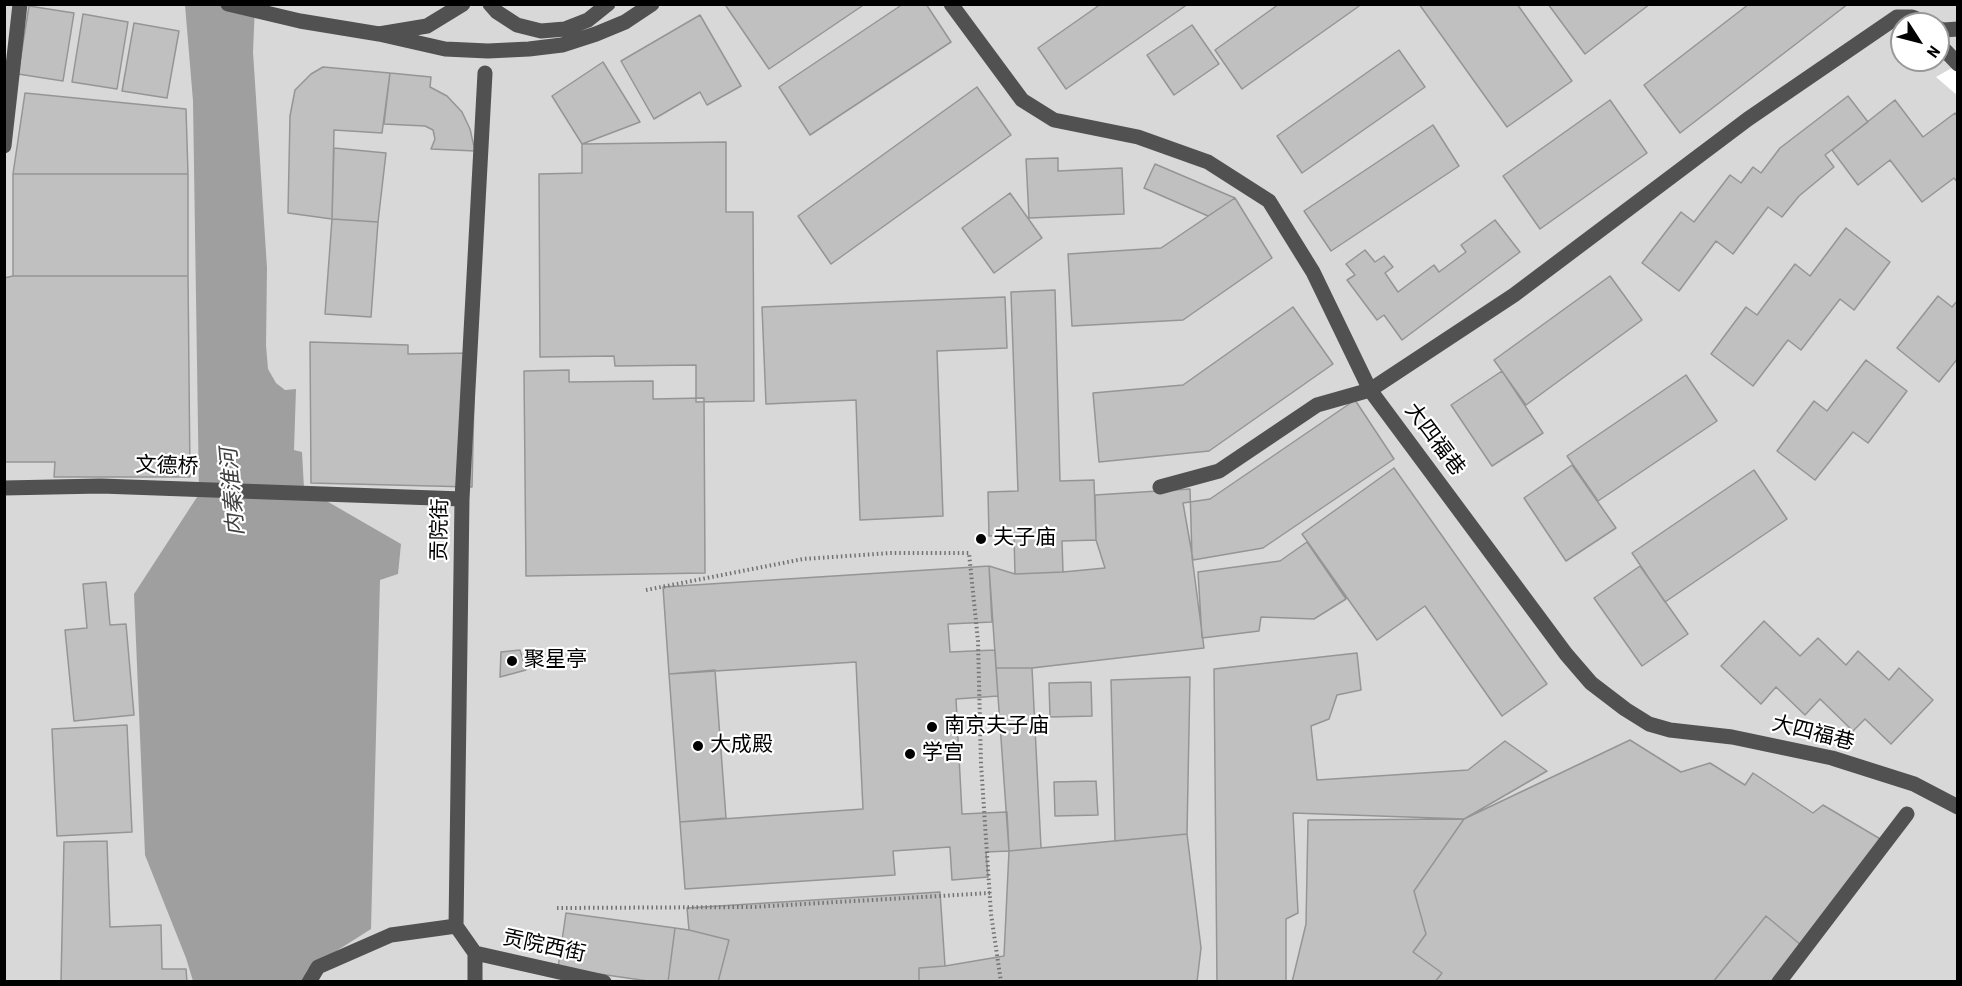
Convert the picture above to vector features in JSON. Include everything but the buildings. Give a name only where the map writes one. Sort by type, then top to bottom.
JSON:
[{"type":"street","points":[[4,146],[20,4]]},
{"type":"street","points":[[228,4],[300,21],[379,34],[445,49],[488,51],[562,45],[625,22],[652,4]]},
{"type":"street","points":[[379,34],[427,27],[463,4]]},
{"type":"street","points":[[490,4],[496,12],[518,25],[541,31],[565,29],[588,20],[608,5],[616,4]]},
{"type":"street","name":"大四福巷","points":[[951,4],[1022,100],[1054,120],[1138,137],[1208,162],[1269,201],[1313,272],[1370,390],[1566,654],[1591,683],[1649,724],[1670,730],[1732,737],[1832,758],[1914,784],[1958,807]]},
{"type":"street","points":[[1160,487],[1219,471],[1317,405],[1370,390],[1514,295],[1748,119],[1890,22]]},
{"type":"street","name":"贡院街","points":[[456,926],[462,499],[485,73]]},
{"type":"street","name":"文德桥","points":[[4,488],[101,486],[462,499]]},
{"type":"street","points":[[1779,981],[1907,814]]},
{"type":"street","points":[[309,981],[318,967],[391,935],[456,926],[476,953],[475,981]]},
{"type":"street","name":"贡院西街","points":[[476,953],[604,981]]},
{"type":"path","points":[[646,590],[803,559],[891,553],[969,553],[978,641],[981,764],[990,893],[1001,981]]},
{"type":"path","points":[[557,908],[753,907],[990,893]]},
{"type":"shaded area","name":"夫子庙","points":[[5,5],[1957,5],[1957,65],[1950,69],[1950,12],[1890,12],[1890,72],[1945,72],[1936,77],[1958,96],[1957,981],[5,982]]},
{"type":"water","name":"内秦淮河","points":[[185,5],[255,5],[253,52],[267,268],[268,369],[276,383],[285,390],[296,389],[294,450],[302,452],[304,488],[401,544],[398,574],[380,580],[371,929],[308,969],[301,981],[193,981],[145,855],[134,594],[199,494],[193,101]]},
{"type":"place","name":"夫子庙","points":[[981,539]]},
{"type":"place","name":"聚星亭","points":[[512,661]]},
{"type":"place","name":"南京夫子庙","points":[[932,727]]},
{"type":"place","name":"大成殿","points":[[698,746]]},
{"type":"place","name":"学宫","points":[[910,754]]}]
